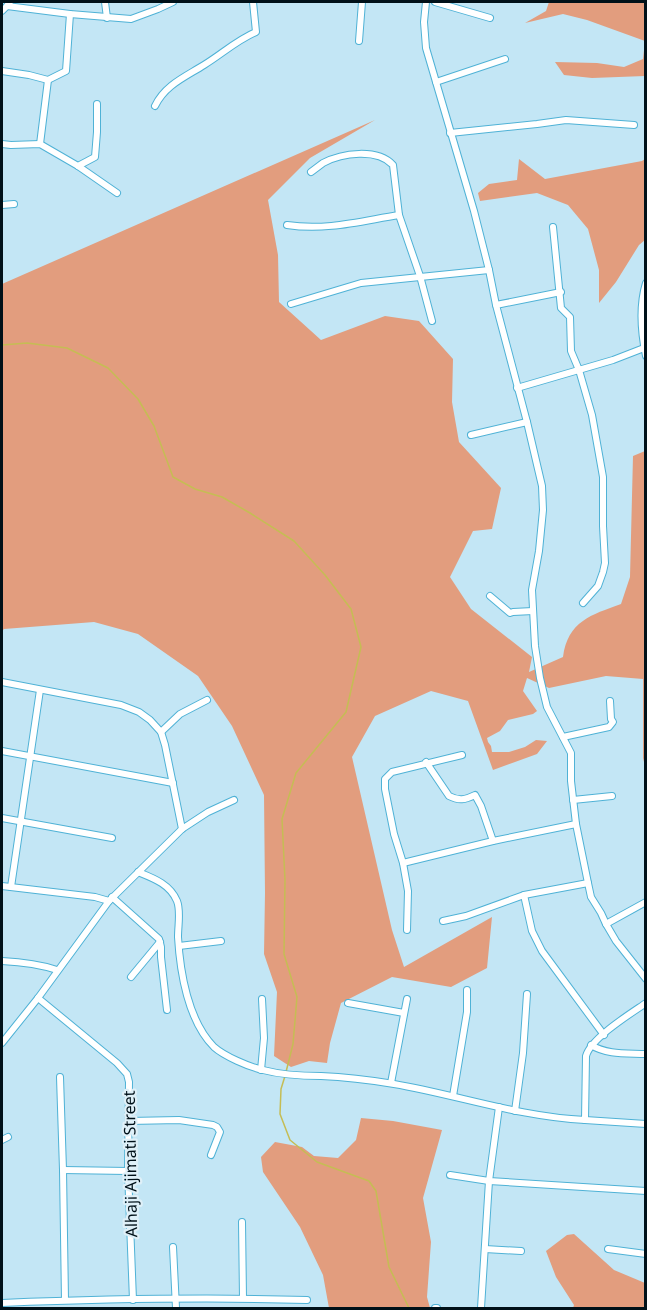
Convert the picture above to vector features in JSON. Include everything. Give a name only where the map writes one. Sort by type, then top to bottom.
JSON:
[{"type":"street","points":[[105,2],[107,18]]},
{"type":"street","points":[[6,6],[131,19],[159,5],[173,2]]},
{"type":"street","points":[[155,106],[158,99],[171,85],[256,32],[253,2]]},
{"type":"street","points":[[359,41],[362,2]]},
{"type":"street","points":[[426,2],[425,40],[474,211],[542,486],[543,510],[532,590],[535,646],[540,678],[547,707],[571,753],[571,781],[576,824],[591,897],[616,941],[645,980]]},
{"type":"street","points":[[435,2],[490,18]]},
{"type":"street","points":[[2,71],[48,80],[66,71],[70,14]]},
{"type":"street","points":[[436,82],[505,59]]},
{"type":"street","points":[[40,144],[48,80]]},
{"type":"street","points":[[78,166],[95,157],[97,104]]},
{"type":"street","points":[[450,133],[566,120],[634,125]]},
{"type":"street","points":[[2,144],[40,144],[78,166],[117,193]]},
{"type":"street","points":[[311,172],[335,159],[370,154],[382,157],[393,165],[399,215],[420,276],[432,321]]},
{"type":"street","points":[[2,205],[14,204]]},
{"type":"street","points":[[287,225],[323,228],[399,215]]},
{"type":"street","points":[[553,227],[561,308],[570,317],[571,351],[592,415],[603,477],[605,563],[597,586],[583,603]]},
{"type":"street","points":[[291,304],[361,283],[489,270]]},
{"type":"street","points":[[645,283],[642,304],[645,356]]},
{"type":"street","points":[[496,305],[561,292]]},
{"type":"street","points":[[517,388],[613,360],[644,348]]},
{"type":"street","points":[[471,435],[527,422]]},
{"type":"street","points":[[490,596],[510,613],[532,611]]},
{"type":"street","points":[[2,682],[121,705],[139,712],[150,720],[161,732],[182,830]]},
{"type":"street","points":[[11,887],[32,757],[40,690]]},
{"type":"street","points":[[161,732],[180,714],[207,699]]},
{"type":"street","points":[[563,737],[609,728],[613,722],[610,700]]},
{"type":"street","points":[[2,751],[173,783]]},
{"type":"street","points":[[407,930],[408,891],[385,789],[386,779],[392,772],[462,754]]},
{"type":"street","points":[[426,762],[449,796],[465,800],[475,795],[493,841]]},
{"type":"street","points":[[573,800],[612,796]]},
{"type":"street","points":[[2,1043],[111,899],[182,830],[208,812],[234,800]]},
{"type":"street","points":[[2,818],[112,838]]},
{"type":"street","points":[[403,863],[576,824]]},
{"type":"street","points":[[138,872],[166,885],[174,895],[177,902],[182,974],[189,1002],[207,1039],[226,1055],[261,1070],[276,1073],[391,1083],[515,1111],[564,1119],[645,1124]]},
{"type":"street","points":[[443,921],[466,916],[524,896],[588,883]]},
{"type":"street","points":[[2,886],[111,899],[159,939],[167,1010]]},
{"type":"street","points":[[524,896],[532,931],[543,951],[603,1035]]},
{"type":"street","points":[[606,924],[645,902]]},
{"type":"street","points":[[179,946],[221,941]]},
{"type":"street","points":[[131,977],[160,942]]},
{"type":"street","points":[[2,961],[43,965],[57,970]]},
{"type":"street","points":[[453,1096],[467,1012],[467,990]]},
{"type":"street","points":[[515,1111],[523,1053],[527,994]]},
{"type":"street","name":"Alhaji Ajimati Street","points":[[38,998],[117,1063],[127,1074],[129,1082],[128,1171],[132,1300]]},
{"type":"street","points":[[261,1070],[264,1038],[262,999]]},
{"type":"street","points":[[391,1083],[407,999]]},
{"type":"street","points":[[348,1003],[404,1013]]},
{"type":"street","points":[[585,1120],[586,1056],[591,1045],[645,1003]]},
{"type":"street","points":[[2,1032],[10,1032]]},
{"type":"street","points":[[591,1045],[608,1052],[645,1054]]},
{"type":"street","points":[[60,1077],[64,1300]]},
{"type":"street","points":[[481,1308],[489,1181],[499,1107]]},
{"type":"street","points":[[129,1121],[179,1119],[213,1125],[220,1132],[211,1155]]},
{"type":"street","points":[[63,1170],[128,1171]]},
{"type":"street","points":[[450,1175],[489,1181],[645,1191]]},
{"type":"street","points":[[242,1222],[243,1298]]},
{"type":"street","points":[[173,1247],[176,1308]]},
{"type":"street","points":[[485,1248],[521,1251]]},
{"type":"street","points":[[608,1249],[645,1254]]},
{"type":"street","points":[[2,1303],[243,1298],[307,1300]]},
{"type":"shaded area","points":[[549,2],[645,2],[645,41],[587,20],[563,14],[525,23],[546,11]]},
{"type":"shaded area","points":[[645,41],[645,76],[592,78],[564,75],[555,62],[597,63],[624,67],[643,59]]},
{"type":"shaded area","points":[[375,120],[310,158],[268,200],[278,255],[279,302],[321,340],[385,316],[419,321],[453,359],[452,402],[459,442],[501,488],[492,529],[473,531],[450,577],[471,609],[532,657],[529,672],[563,657],[570,635],[583,621],[621,604],[630,577],[633,456],[645,451],[645,766],[643,758],[643,679],[606,676],[549,688],[527,678],[523,691],[537,711],[508,720],[500,731],[487,738],[488,742],[492,752],[509,752],[525,747],[536,740],[547,741],[537,754],[493,770],[468,701],[431,691],[375,716],[352,757],[392,930],[404,967],[492,917],[487,968],[451,987],[392,977],[341,1003],[327,1063],[309,1061],[291,1067],[274,1056],[277,992],[264,954],[264,795],[232,726],[198,676],[138,634],[94,622],[2,631],[2,284]]},
{"type":"shaded area","points":[[519,159],[545,179],[645,159],[645,240],[639,245],[616,282],[599,303],[599,270],[588,229],[568,205],[537,193],[480,201],[478,193],[489,184],[517,180]]},
{"type":"shaded area","points":[[361,1118],[442,1130],[423,1198],[431,1242],[427,1297],[430,1308],[329,1308],[323,1275],[300,1227],[263,1172],[261,1157],[275,1142],[302,1147],[314,1156],[338,1158],[356,1140]]},
{"type":"shaded area","points":[[574,1234],[614,1270],[645,1283],[645,1308],[573,1308],[574,1305],[556,1277],[546,1251],[567,1235]]},
{"type":"waterway","points":[[2,345],[27,343],[67,348],[108,368],[138,399],[154,426],[173,477],[195,489],[222,497],[294,541],[325,575],[351,609],[361,647],[346,712],[296,773],[282,819],[285,880],[284,954],[297,997],[293,1044],[286,1072]]},
{"type":"waterway","points":[[285,1076],[281,1089],[280,1114],[290,1140],[317,1162],[369,1181],[376,1191],[389,1267],[409,1308]]}]
